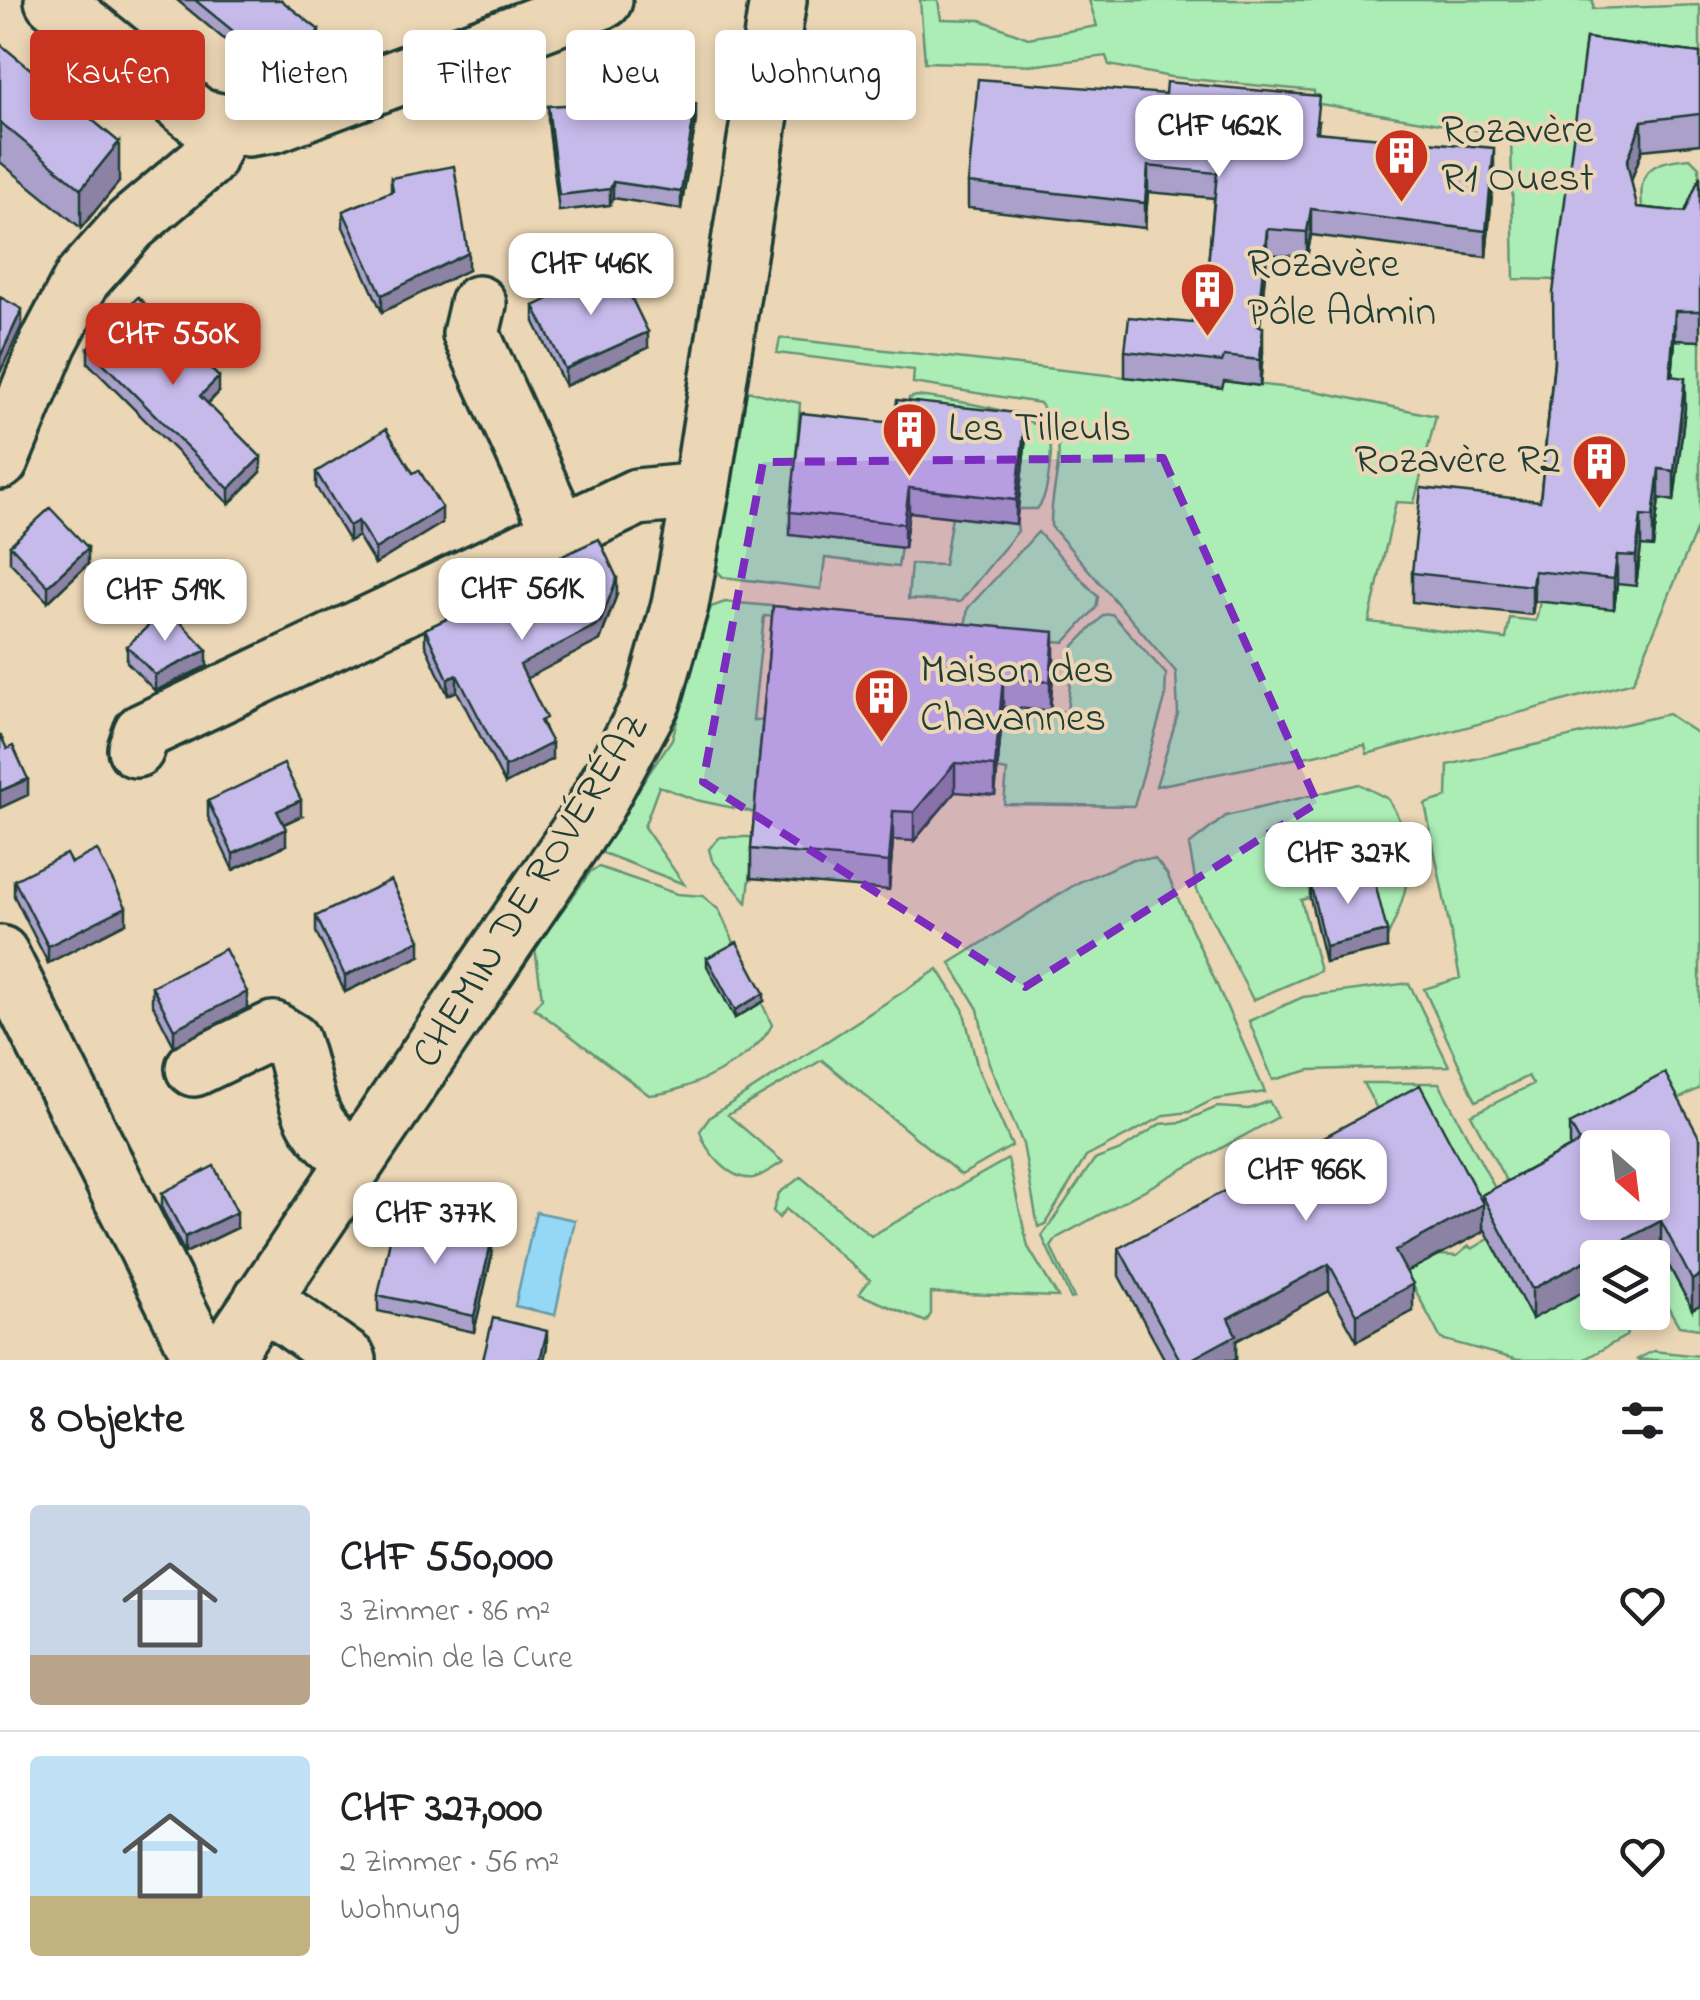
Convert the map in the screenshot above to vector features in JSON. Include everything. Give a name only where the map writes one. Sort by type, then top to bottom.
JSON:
[{"type":"street","points":[[53,0],[198,117],[248,128],[274,124],[604,0]]},
{"type":"street","name":"CHEMIN DE ROVÉRÉAZ","points":[[222,1360],[624,760],[653,700],[666,660],[701,491],[778,0]]},
{"type":"street","points":[[0,461],[49,342],[82,279],[130,225],[207,160],[222,125]]},
{"type":"street","points":[[478,304],[472,334],[561,533]]},
{"type":"street","points":[[136,749],[142,732],[637,497],[701,491]]},
{"type":"street","points":[[0,954],[203,1360]]},
{"type":"street","points":[[194,1068],[273,1030],[291,1041],[312,1123],[326,1140],[357,1160]]},
{"type":"street","points":[[262,1299],[348,1360]]},
{"type":"highlighted area","points":[[1163,458],[1317,803],[1025,987],[703,782],[763,462]]},
{"type":"green space","points":[[920,0],[938,0],[941,19],[981,20],[1028,38],[1097,26],[1089,0],[1593,0],[1593,9],[1700,5],[1700,82],[1586,68],[1559,280],[1514,279],[1511,136],[1314,103],[1314,91],[1171,77],[1109,65],[1106,56],[1038,65],[925,62]]},
{"type":"green space","points":[[1690,158],[1699,167],[1700,187],[1680,231],[1645,225],[1641,195],[1646,175],[1661,163]]},
{"type":"green space","points":[[780,338],[1222,388],[1224,381],[1311,390],[1436,416],[1414,503],[1396,502],[1369,622],[1506,639],[1510,618],[1536,621],[1540,601],[1614,608],[1617,584],[1641,546],[1653,546],[1659,499],[1674,500],[1670,405],[1675,340],[1700,341],[1700,521],[1633,682],[1367,754],[1365,745],[1156,786],[1178,714],[1176,672],[1051,526],[1059,449],[1050,419],[1040,403],[913,383],[914,370],[777,353]]},
{"type":"green space","points":[[747,391],[800,403],[790,535],[901,547],[898,567],[825,558],[821,589],[723,577],[715,569]]},
{"type":"green space","points":[[909,398],[990,408],[1041,429],[1049,440],[1051,456],[1046,492],[1037,509],[1018,509],[1026,437],[908,413]]},
{"type":"green space","points":[[952,516],[1017,524],[1018,531],[960,602],[908,599],[911,564],[944,565]]},
{"type":"green space","points":[[1038,532],[1098,597],[1096,608],[1065,642],[964,634],[968,608]]},
{"type":"green space","points":[[725,602],[828,611],[827,618],[764,616],[753,720],[765,720],[757,813],[696,800],[659,786],[644,827],[684,884],[603,853],[602,843],[672,739],[706,618],[711,607]]},
{"type":"green space","points":[[1112,614],[1166,674],[1165,699],[1134,806],[1004,804],[1007,771],[997,769],[1003,707],[1067,712],[1074,646],[1104,615]]},
{"type":"green space","points":[[1668,714],[1698,734],[1700,741],[1700,1088],[1617,1130],[1580,1130],[1580,1148],[1519,1205],[1471,1115],[1533,1084],[1528,1076],[1476,1101],[1424,989],[1460,978],[1425,804],[1447,797],[1448,765]]},
{"type":"green space","points":[[1359,784],[1388,799],[1405,836],[1408,853],[1406,888],[1385,942],[1371,883],[1382,860],[1377,848],[1359,844],[1336,866],[1326,894],[1301,900],[1320,971],[1253,1000],[1197,890],[1189,845],[1226,816]]},
{"type":"green space","points":[[720,837],[755,837],[747,903],[712,860],[709,849]]},
{"type":"green space","points":[[1133,859],[1155,859],[1167,874],[1265,1092],[1213,1100],[1189,1112],[1166,1115],[1086,1157],[1045,1224],[1038,1227],[1023,1144],[989,1063],[978,1009],[950,963],[1079,882]]},
{"type":"green space","points":[[599,867],[677,894],[703,896],[719,910],[772,1025],[736,1062],[682,1088],[649,1095],[534,1008],[542,998],[535,948],[591,871]]},
{"type":"green space","points":[[938,969],[963,1009],[978,1069],[1012,1146],[961,1175],[822,1060],[728,1115],[783,1162],[757,1177],[744,1178],[727,1170],[713,1155],[700,1131],[710,1117]]},
{"type":"green space","points":[[1409,983],[1449,1066],[1310,1070],[1273,1080],[1249,1021],[1303,997]]},
{"type":"green space","points":[[1363,1083],[1439,1083],[1507,1211],[1466,1200],[1388,1129]]},
{"type":"green space","points":[[1269,1101],[1278,1117],[1057,1238],[1051,1247],[1074,1298],[1071,1299],[1042,1236],[1094,1160],[1121,1150],[1160,1124],[1182,1122],[1217,1107],[1249,1109]]},
{"type":"green space","points":[[1345,1156],[1439,1255],[1457,1256],[1469,1246],[1472,1249],[1489,1239],[1580,1277],[1580,1330],[1628,1330],[1626,1336],[1583,1360],[1518,1360],[1441,1339]]},
{"type":"green space","points":[[1008,1159],[1028,1247],[1058,1297],[931,1293],[931,1314],[926,1322],[859,1294],[870,1280],[786,1209],[779,1218],[773,1211],[779,1193],[801,1177],[871,1236]]},
{"type":"green space","points":[[1670,1268],[1692,1309],[1700,1305],[1700,1329],[1679,1326],[1670,1310]]},
{"type":"green space","points":[[1653,1351],[1700,1356],[1700,1360],[1636,1360]]},
{"type":"water","points":[[536,1212],[575,1220],[555,1315],[515,1306]]},
{"type":"building","points":[[195,0],[281,0],[319,30],[232,30]]},
{"type":"building","points":[[1586,38],[1700,53],[1700,114],[1642,121],[1627,162],[1637,207],[1685,212],[1700,176],[1700,311],[1675,311],[1670,376],[1685,378],[1674,471],[1659,469],[1653,517],[1641,516],[1636,556],[1617,555],[1614,579],[1534,571],[1532,586],[1412,573],[1421,488],[1540,501],[1554,363],[1553,293]]},
{"type":"building","points":[[0,44],[30,69],[30,120],[92,120],[119,142],[81,189],[0,122]]},
{"type":"building","points":[[978,79],[1165,94],[1166,82],[1319,96],[1315,132],[1494,148],[1486,231],[1311,209],[1307,232],[1267,229],[1257,326],[1263,327],[1260,360],[1224,356],[1222,362],[1125,351],[1129,317],[1192,323],[1198,264],[1208,265],[1217,173],[1148,166],[1145,203],[968,183]]},
{"type":"building","points":[[566,105],[566,120],[693,120],[681,192],[613,182],[610,189],[559,195],[548,106]]},
{"type":"building","points":[[454,166],[468,253],[382,295],[343,211],[393,191],[391,178]]},
{"type":"building","points":[[616,266],[648,332],[565,369],[534,306]]},
{"type":"building","points":[[0,297],[22,309],[0,357]]},
{"type":"building","points":[[138,297],[219,377],[200,396],[261,457],[229,489],[88,348]]},
{"type":"building","name":"Les Tilleuls","points":[[897,400],[1026,414],[1016,500],[909,488],[904,524],[790,512],[801,413],[894,423]]},
{"type":"building","points":[[386,429],[413,473],[419,470],[442,508],[375,549],[358,521],[349,526],[316,472]]},
{"type":"building","points":[[50,508],[88,548],[48,586],[10,545]]},
{"type":"building","points":[[599,539],[617,578],[600,623],[520,665],[546,718],[540,721],[552,743],[505,767],[457,675],[448,679],[425,629],[533,579],[530,571]]},
{"type":"building","name":"Maison des Chavannes","points":[[773,606],[1054,632],[1050,682],[1003,678],[995,766],[955,763],[914,812],[893,811],[889,862],[751,849]]},
{"type":"building","points":[[167,608],[207,650],[155,675],[127,646]]},
{"type":"building","points":[[0,734],[7,749],[13,746],[28,779],[0,791]]},
{"type":"building","points":[[284,764],[301,800],[277,811],[286,829],[233,854],[208,801]]},
{"type":"building","points":[[97,850],[126,907],[48,946],[14,880],[66,854],[71,863]]},
{"type":"building","points":[[1371,867],[1387,931],[1325,946],[1310,882]]},
{"type":"building","points":[[391,880],[420,940],[345,976],[316,916]]},
{"type":"building","points":[[737,942],[764,993],[735,1010],[707,958]]},
{"type":"building","points":[[225,949],[247,992],[174,1029],[152,986]]},
{"type":"building","points":[[1665,1073],[1700,1139],[1700,1275],[1692,1280],[1661,1221],[1625,1240],[1580,1240],[1580,1264],[1532,1289],[1482,1195],[1580,1142],[1570,1124]]},
{"type":"building","points":[[1420,1085],[1483,1204],[1395,1251],[1413,1284],[1357,1314],[1329,1264],[1228,1318],[1236,1335],[1190,1360],[1180,1360],[1119,1248]]},
{"type":"building","points":[[214,1166],[237,1212],[185,1237],[162,1193]]},
{"type":"building","points":[[395,1217],[492,1239],[474,1316],[378,1295]]},
{"type":"building","points":[[493,1318],[547,1331],[540,1360],[483,1360]]},
{"type":"place","name":"Rozavère R1 Ouest","points":[[1402,204]]},
{"type":"place","name":"Rozavère Pôle Admin","points":[[1208,338]]},
{"type":"place","name":"Les Tilleuls","points":[[909,478]]},
{"type":"place","name":"Rozavère R2","points":[[1600,510]]},
{"type":"place","name":"Maison des Chavannes","points":[[881,744]]}]
